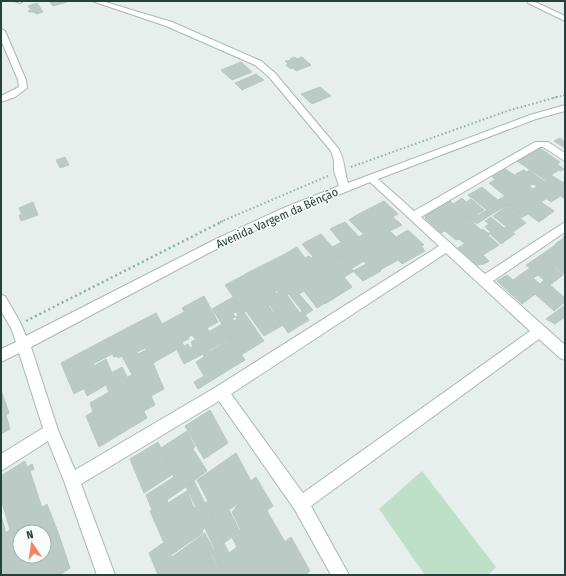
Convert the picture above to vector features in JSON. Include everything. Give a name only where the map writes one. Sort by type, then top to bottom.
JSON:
[{"type":"street","points":[[95,1],[169,24],[222,46],[266,68],[335,150],[339,160],[340,176],[345,188]]},
{"type":"street","points":[[530,2],[565,19]]},
{"type":"street","points":[[1,31],[3,40],[22,80],[23,88],[12,95],[1,99]]},
{"type":"street","name":"Avenida Vargem da Bênção","points":[[1,356],[218,243],[284,212],[534,117],[565,108]]},
{"type":"street","points":[[414,216],[538,144],[546,144],[565,158]]},
{"type":"street","points":[[371,178],[565,354]]},
{"type":"street","points":[[484,281],[565,226]]},
{"type":"street","points":[[72,481],[221,392],[446,247]]},
{"type":"street","points":[[1,300],[16,326],[23,344],[51,431],[72,481],[106,575]]},
{"type":"street","points":[[301,504],[540,331]]},
{"type":"street","points":[[221,392],[301,504],[340,575]]},
{"type":"street","points":[[1,462],[51,431]]},
{"type":"green space","points":[[422,471],[496,567],[488,575],[425,575],[379,509]]},
{"type":"building","points":[[56,1],[67,2],[53,6],[50,3]]},
{"type":"building","points":[[37,3],[43,12],[36,14],[28,11],[31,10],[28,6]]},
{"type":"building","points":[[295,57],[297,59],[302,57],[311,65],[296,71],[293,68],[291,69],[286,65],[288,64],[285,61],[292,60],[290,59]]},
{"type":"building","points":[[241,62],[252,72],[232,80],[221,70]]},
{"type":"building","points":[[256,74],[264,80],[242,90],[235,83]]},
{"type":"building","points":[[320,87],[331,96],[312,104],[301,94]]},
{"type":"building","points":[[560,138],[565,142],[565,148],[554,141]]},
{"type":"building","points":[[540,148],[560,162],[538,175],[517,161]]},
{"type":"building","points":[[65,157],[69,165],[60,168],[56,160]]},
{"type":"building","points":[[557,164],[564,169],[551,175],[562,182],[554,187],[538,175]]},
{"type":"building","points":[[504,168],[533,189],[520,198],[491,176]]},
{"type":"building","points":[[524,170],[527,172],[529,170],[545,182],[538,187],[533,184],[529,186],[514,175]]},
{"type":"building","points":[[496,179],[520,198],[506,206],[498,200],[505,196],[489,183]]},
{"type":"building","points":[[546,181],[565,195],[565,199],[561,196],[551,202],[533,189]]},
{"type":"building","points":[[565,181],[565,195],[554,187]]},
{"type":"building","points":[[482,187],[506,206],[492,214],[468,195]]},
{"type":"building","points":[[533,189],[546,199],[541,202],[554,211],[546,217],[520,198]]},
{"type":"building","points":[[462,198],[466,202],[471,199],[484,210],[477,214],[478,215],[487,210],[492,214],[477,224],[453,204]]},
{"type":"building","points":[[520,198],[546,217],[539,222],[528,214],[521,218],[506,206]]},
{"type":"building","points":[[449,200],[469,217],[441,233],[425,218],[426,212]]},
{"type":"building","points":[[384,201],[398,214],[369,230],[355,216]]},
{"type":"building","points":[[33,202],[38,215],[21,221],[19,215],[22,214],[19,208]]},
{"type":"building","points":[[506,207],[526,223],[513,232],[493,216]]},
{"type":"building","points":[[355,216],[376,237],[359,247],[338,225],[345,222],[359,237],[365,233],[362,233],[349,220]]},
{"type":"building","points":[[393,217],[402,225],[390,231],[396,237],[383,245],[369,230]]},
{"type":"building","points":[[469,217],[481,230],[483,229],[485,231],[465,244],[459,239],[456,240],[445,231]]},
{"type":"building","points":[[491,217],[504,228],[506,227],[515,234],[501,244],[485,227],[489,224],[485,221]]},
{"type":"building","points":[[338,225],[358,247],[341,257],[332,247],[342,242],[330,229]]},
{"type":"building","points":[[408,230],[424,245],[421,246],[425,251],[402,264],[383,245]]},
{"type":"building","points":[[485,231],[490,234],[488,235],[499,245],[483,255],[489,261],[484,264],[477,265],[458,248]]},
{"type":"building","points":[[321,234],[341,257],[322,267],[302,244]]},
{"type":"building","points":[[565,235],[565,252],[555,244],[564,238],[563,237]]},
{"type":"building","points":[[376,237],[398,260],[380,270],[359,247]]},
{"type":"building","points":[[555,245],[565,252],[565,275],[541,255]]},
{"type":"building","points":[[297,247],[305,258],[309,256],[311,258],[313,257],[322,267],[304,278],[285,254]]},
{"type":"building","points":[[358,247],[381,271],[363,281],[353,271],[366,264],[364,261],[351,269],[341,257]]},
{"type":"building","points":[[285,254],[304,278],[285,289],[265,264]]},
{"type":"building","points":[[541,255],[563,275],[550,285],[526,265]]},
{"type":"building","points":[[341,257],[354,271],[344,277],[352,287],[344,292],[322,267]]},
{"type":"building","points":[[265,264],[285,289],[278,292],[276,290],[276,293],[264,300],[245,274]]},
{"type":"building","points":[[322,267],[344,292],[325,304],[304,278]]},
{"type":"building","points":[[530,268],[538,275],[533,278],[540,284],[544,280],[549,284],[522,304],[497,281],[507,275],[513,280]]},
{"type":"building","points":[[246,274],[264,300],[244,312],[225,285]]},
{"type":"building","points":[[304,278],[325,303],[317,308],[304,291],[299,294],[313,310],[305,315],[285,289]]},
{"type":"building","points":[[549,284],[565,298],[565,302],[554,311],[535,294]]},
{"type":"building","points":[[285,289],[289,294],[287,295],[300,313],[302,311],[309,320],[288,333],[270,305],[268,306],[264,300]]},
{"type":"building","points":[[204,296],[218,322],[207,328],[209,331],[200,337],[182,308]]},
{"type":"building","points":[[233,297],[244,312],[238,315],[236,312],[233,313],[235,317],[222,324],[212,309]]},
{"type":"building","points":[[264,300],[283,325],[264,336],[246,311]]},
{"type":"building","points":[[565,305],[565,317],[555,324],[546,319]]},
{"type":"building","points":[[184,312],[200,337],[195,339],[192,335],[188,337],[189,339],[182,342],[184,346],[177,350],[162,324]]},
{"type":"building","points":[[244,312],[264,341],[241,355],[222,324],[232,318],[234,321],[237,319],[235,317]]},
{"type":"building","points":[[156,313],[176,350],[153,363],[133,325]]},
{"type":"building","points":[[222,324],[231,338],[208,351],[200,337]]},
{"type":"building","points":[[133,325],[145,348],[137,352],[138,354],[146,350],[153,363],[132,375],[122,356],[118,358],[108,338]]},
{"type":"building","points":[[200,337],[222,374],[198,389],[194,382],[204,376],[196,362],[204,357],[203,354],[184,364],[177,350],[188,344],[190,348],[193,347],[191,342]]},
{"type":"building","points":[[108,338],[117,356],[114,357],[112,354],[93,364],[94,366],[106,359],[112,373],[74,394],[61,363]]},
{"type":"building","points":[[231,339],[245,360],[222,374],[209,352]]},
{"type":"building","points":[[153,363],[164,389],[151,396],[155,405],[144,411],[128,377]]},
{"type":"building","points":[[122,367],[133,388],[93,412],[90,403],[109,392],[106,385],[87,396],[84,388]]},
{"type":"building","points":[[133,388],[147,418],[99,447],[86,416]]},
{"type":"building","points":[[1,390],[9,413],[6,415],[10,429],[1,434]]},
{"type":"building","points":[[210,410],[228,443],[204,459],[185,426]]},
{"type":"building","points":[[187,431],[195,447],[193,449],[207,471],[180,491],[161,448]]},
{"type":"building","points":[[158,442],[173,474],[144,493],[130,459]]},
{"type":"building","points":[[236,453],[251,481],[209,511],[205,503],[208,501],[197,480]]},
{"type":"building","points":[[25,461],[27,467],[32,464],[34,469],[30,471],[42,508],[19,524],[12,524],[12,529],[10,530],[1,499],[1,476]]},
{"type":"building","points":[[174,477],[180,491],[152,510],[146,495]]},
{"type":"building","points":[[256,477],[273,506],[241,530],[232,512],[239,503],[229,510],[240,531],[224,543],[209,511]]},
{"type":"building","points":[[194,481],[209,511],[164,543],[150,511],[167,500],[168,503],[187,491],[194,508],[196,507],[186,487]]},
{"type":"building","points":[[47,504],[59,535],[52,540],[52,524],[18,524]]},
{"type":"building","points":[[209,511],[224,543],[215,550],[205,528],[202,530],[203,533],[171,555],[172,557],[205,533],[214,551],[181,575],[158,575],[149,553]]},
{"type":"building","points":[[267,511],[285,542],[245,573],[240,575],[229,553],[237,547],[232,537]]},
{"type":"building","points":[[1,516],[6,533],[1,536]]},
{"type":"building","points":[[12,528],[12,564],[16,564],[2,574],[1,536]]},
{"type":"building","points":[[59,535],[70,568],[60,575],[2,575],[17,564],[52,564],[52,540]]},
{"type":"building","points":[[291,537],[310,571],[305,575],[246,575],[245,573]]},
{"type":"building","points":[[224,543],[240,575],[221,575],[211,552]]},
{"type":"building","points":[[210,553],[220,575],[185,575],[184,573]]}]
